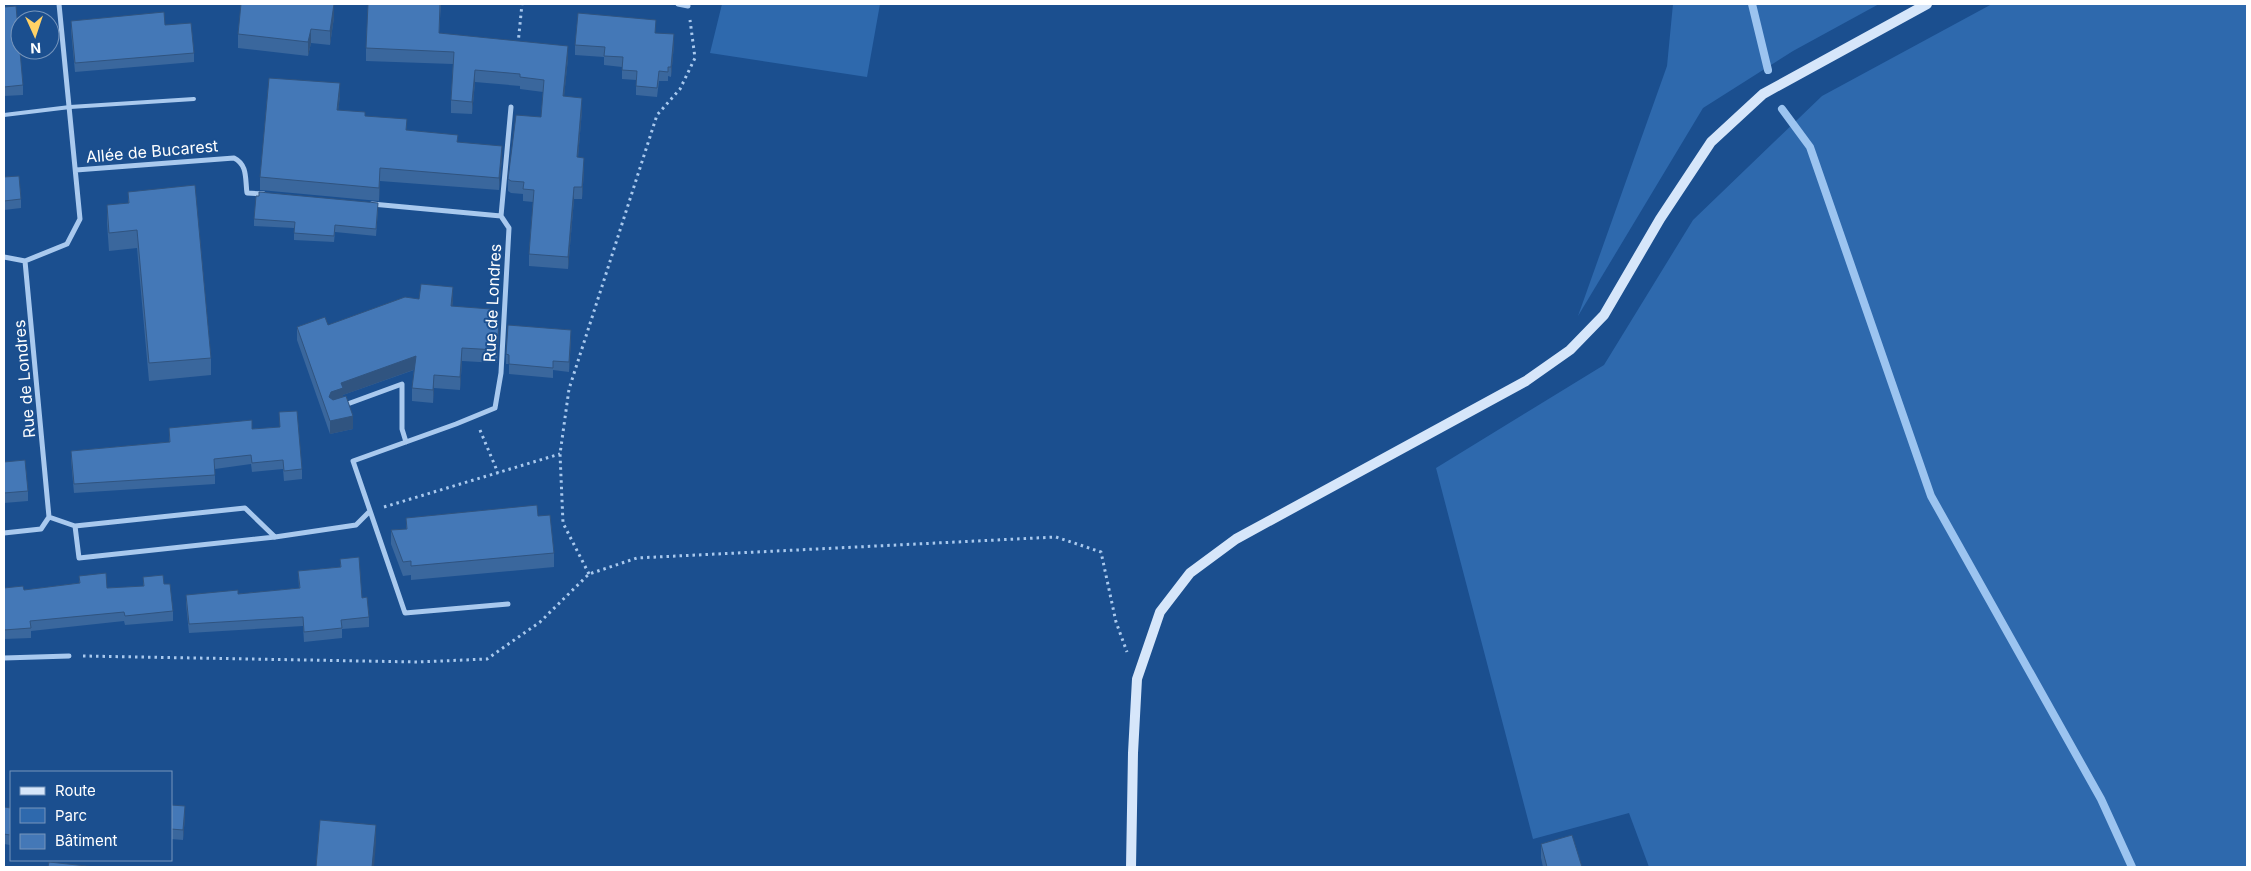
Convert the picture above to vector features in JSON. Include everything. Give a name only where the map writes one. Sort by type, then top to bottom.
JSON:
[{"type":"street","points":[[4,257],[25,261],[68,244],[80,220],[59,4]]},
{"type":"street","points":[[678,4],[688,6]]},
{"type":"street","points":[[1132,867],[1133,753],[1137,679],[1160,612],[1190,573],[1236,539],[1526,381],[1570,350],[1604,315],[1660,219],[1711,142],[1763,94],[1927,4]]},
{"type":"street","name":"Rue de Londres","points":[[508,604],[405,613],[353,461],[495,408],[501,373],[509,228],[501,216],[511,106]]},
{"type":"street","name":"Allée de Bucarest","points":[[76,170],[234,158],[242,163],[245,171],[247,193],[275,195]]},
{"type":"street","points":[[364,203],[501,216]]},
{"type":"street","name":"Rue de Londres","points":[[25,261],[50,517]]},
{"type":"street","points":[[334,409],[402,384],[402,429],[406,442]]},
{"type":"street","points":[[4,533],[41,529],[50,517],[75,526],[245,508],[275,538]]},
{"type":"street","points":[[75,526],[79,558],[275,538],[356,525],[370,512]]},
{"type":"street","points":[[4,658],[70,656]]},
{"type":"lane","points":[[4,115],[70,107],[194,99]]},
{"type":"path","points":[[517,50],[522,4]]},
{"type":"path","points":[[589,574],[563,523],[560,454],[569,389],[657,115],[680,89],[695,58],[688,6]]},
{"type":"path","points":[[475,417],[498,473]]},
{"type":"path","points":[[370,512],[560,454]]},
{"type":"path","points":[[70,656],[418,662],[487,659],[540,622],[589,574],[637,558],[1056,537],[1101,552],[1116,622],[1137,679]]},
{"type":"green space","points":[[722,4],[880,4],[867,77],[710,53]]},
{"type":"green space","points":[[1673,4],[1879,4],[1793,51],[1703,108],[1578,316],[1667,66]]},
{"type":"green space","points":[[1992,4],[2247,4],[2247,867],[1649,867],[1629,813],[1533,839],[1436,468],[1604,365],[1693,220],[1822,96]]},
{"type":"building","points":[[241,4],[334,4],[330,31],[311,29],[308,42],[238,34]]},
{"type":"building","points":[[368,4],[440,4],[439,33],[568,46],[563,96],[582,98],[577,157],[584,158],[582,187],[574,187],[568,257],[529,254],[534,190],[523,189],[524,182],[508,179],[516,115],[541,117],[544,80],[520,77],[520,74],[475,70],[472,102],[451,100],[454,52],[366,48]]},
{"type":"building","points":[[16,6],[16,10],[10,10],[10,60],[21,60],[23,85],[4,87],[4,7]]},
{"type":"building","points":[[164,12],[165,25],[191,23],[194,53],[75,63],[71,21]]},
{"type":"building","points":[[578,13],[656,20],[655,33],[674,34],[671,67],[668,67],[668,72],[659,71],[657,88],[636,86],[637,71],[622,70],[623,57],[604,56],[605,47],[575,45]]},
{"type":"building","points":[[269,78],[340,83],[337,110],[365,112],[365,116],[407,119],[406,130],[458,135],[457,142],[502,146],[499,178],[380,168],[379,188],[260,177]]},
{"type":"building","points":[[19,176],[21,199],[4,201],[4,177]]},
{"type":"building","points":[[195,185],[211,358],[149,363],[137,230],[109,233],[107,205],[129,203],[128,192]]},
{"type":"building","points":[[259,192],[378,203],[376,229],[335,225],[334,236],[294,233],[295,222],[254,219],[256,196],[259,196]]},
{"type":"building","points":[[421,284],[453,287],[451,306],[491,309],[490,320],[499,321],[497,350],[462,348],[460,377],[434,375],[433,390],[412,388],[416,356],[341,383],[343,388],[331,392],[329,397],[333,400],[346,396],[353,416],[330,421],[297,327],[325,317],[328,325],[405,297],[419,299]]},
{"type":"building","points":[[508,325],[571,330],[569,362],[553,361],[553,368],[509,364],[509,355],[506,354]]},
{"type":"building","points":[[297,411],[302,469],[284,471],[283,460],[252,463],[251,455],[214,459],[215,475],[74,484],[71,451],[170,442],[169,428],[252,420],[252,429],[280,427],[279,412]]},
{"type":"building","points":[[25,460],[28,491],[4,493],[4,462]]},
{"type":"building","points":[[537,505],[538,516],[550,515],[554,553],[411,566],[411,561],[403,562],[391,530],[407,529],[406,518]]},
{"type":"building","points":[[359,557],[362,598],[367,597],[369,617],[341,620],[342,628],[304,632],[303,617],[189,624],[186,595],[238,590],[238,594],[300,588],[298,571],[341,567],[340,559]]},
{"type":"building","points":[[106,573],[107,588],[144,586],[143,577],[163,575],[164,584],[170,584],[173,611],[125,616],[124,612],[30,621],[31,628],[4,630],[4,588],[23,586],[24,590],[80,583],[79,576]]},
{"type":"building","points":[[172,805],[185,806],[183,830],[172,829]]},
{"type":"building","points":[[4,807],[10,808],[10,835],[4,834]]},
{"type":"building","points":[[320,820],[376,825],[372,867],[316,867]]},
{"type":"building","points":[[1572,835],[1582,867],[1547,867],[1541,844]]},
{"type":"building","points":[[49,862],[96,867],[48,867]]},
{"type":"waterway","points":[[1752,4],[1768,70]]},
{"type":"waterway","points":[[1782,109],[1810,147],[1931,496],[2101,799],[2132,867]]}]
